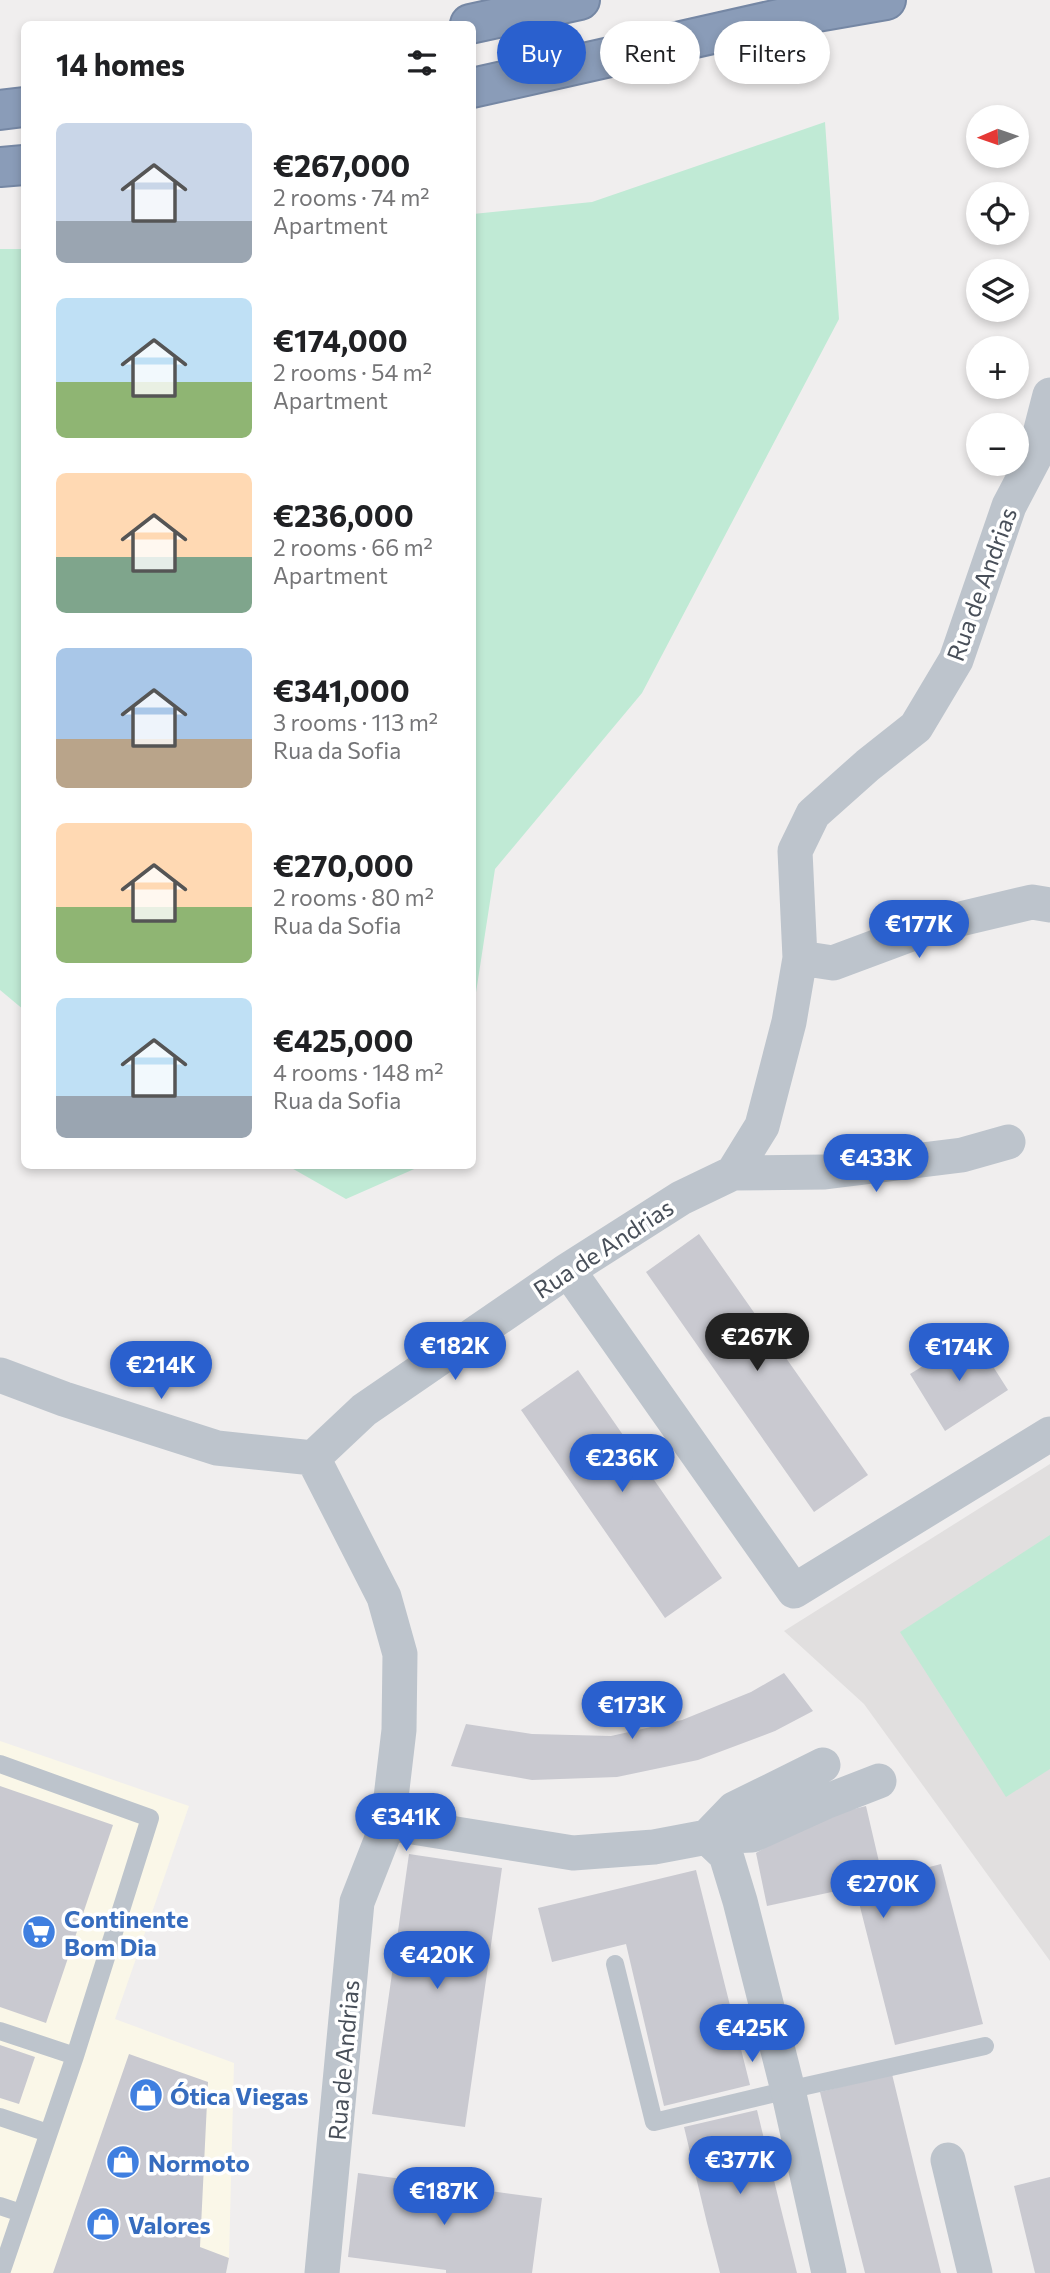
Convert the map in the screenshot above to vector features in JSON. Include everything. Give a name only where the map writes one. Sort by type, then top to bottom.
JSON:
[{"type":"highway","points":[[476,23],[580,0]]},
{"type":"highway","points":[[476,87],[788,17],[886,0]]},
{"type":"highway","points":[[0,110],[21,107]]},
{"type":"highway","points":[[0,167],[21,165]]},
{"type":"street","points":[[1033,459],[1050,395]]},
{"type":"street","name":"Rua de Andrias","points":[[322,2273],[357,1902],[388,1823],[399,1730],[400,1654],[384,1597],[313,1458],[364,1410],[568,1270],[681,1198],[733,1173],[762,1126],[789,1022],[800,958],[796,851],[813,814],[916,727],[956,660],[1009,506],[1050,428]]},
{"type":"street","points":[[800,958],[834,963],[935,925],[1032,902],[1050,905]]},
{"type":"street","points":[[733,1173],[825,1172],[962,1155],[1008,1142]]},
{"type":"street","points":[[568,1270],[794,1591],[1050,1434]]},
{"type":"street","points":[[0,1375],[64,1399],[217,1448],[313,1458]]},
{"type":"street","points":[[707,1837],[734,1809],[823,1765]]},
{"type":"street","points":[[388,1823],[573,1853],[654,1847],[707,1837],[752,1835],[878,1781]]},
{"type":"street","points":[[707,1837],[726,1855],[733,1878],[788,2090],[829,2273]]},
{"type":"street","points":[[948,2160],[975,2273]]},
{"type":"lane","points":[[0,1764],[150,1818],[75,2056],[1,2273]]},
{"type":"lane","points":[[615,1964],[653,2122],[985,2046]]},
{"type":"lane","points":[[0,2031],[75,2056]]},
{"type":"lane","points":[[0,2117],[48,2133]]},
{"type":"lane","points":[[0,2206],[21,2213]]},
{"type":"shaded area","points":[[1050,1464],[1050,1961],[864,1704],[784,1631]]},
{"type":"shaded area","points":[[0,1741],[189,1806],[115,2019],[234,2063],[229,2258],[226,2273],[0,2273]]},
{"type":"green space","points":[[825,122],[839,319],[642,693],[495,869],[476,992],[476,214],[592,202]]},
{"type":"green space","points":[[0,249],[21,249],[21,1008],[0,990]]},
{"type":"green space","points":[[293,1169],[414,1169],[346,1199]]},
{"type":"green space","points":[[1050,1535],[1050,1769],[1006,1797],[900,1632]]},
{"type":"building","points":[[699,1234],[868,1475],[814,1512],[646,1272]]},
{"type":"building","points":[[973,1335],[1008,1390],[945,1431],[910,1374]]},
{"type":"building","points":[[578,1370],[722,1578],[665,1618],[521,1410]]},
{"type":"building","points":[[784,1673],[813,1711],[775,1731],[698,1760],[617,1777],[532,1780],[451,1766],[466,1724],[532,1734],[611,1736],[682,1720],[751,1692]]},
{"type":"building","name":"Continente Bom Dia","points":[[0,1786],[113,1825],[46,2023],[0,2007]]},
{"type":"building","points":[[866,1806],[883,1879],[941,1864],[983,2024],[895,2045],[855,1887],[767,1906],[756,1853],[813,1819]]},
{"type":"building","points":[[409,1854],[502,1868],[465,2127],[372,2114]]},
{"type":"building","points":[[696,1870],[750,2085],[664,2106],[626,1944],[552,1962],[538,1908]]},
{"type":"building","points":[[0,2045],[35,2057],[19,2104],[0,2098]]},
{"type":"building","points":[[129,2054],[208,2082],[200,2247],[229,2258],[226,2273],[53,2273]]},
{"type":"building","points":[[892,2074],[941,2273],[865,2273],[844,2190],[820,2092]]},
{"type":"building","points":[[757,2110],[797,2273],[720,2273],[707,2223],[684,2127]]},
{"type":"building","points":[[358,2173],[542,2198],[532,2273],[446,2273],[446,2270],[348,2257]]},
{"type":"building","points":[[1050,2177],[1050,2273],[1035,2273],[1014,2186]]},
{"type":"place","name":"Continente Bom Dia","points":[[39,1932]]},
{"type":"place","name":"Ótica Viegas","points":[[146,2095]]},
{"type":"place","name":"Normoto","points":[[123,2162]]},
{"type":"place","name":"Valores","points":[[103,2224]]}]
